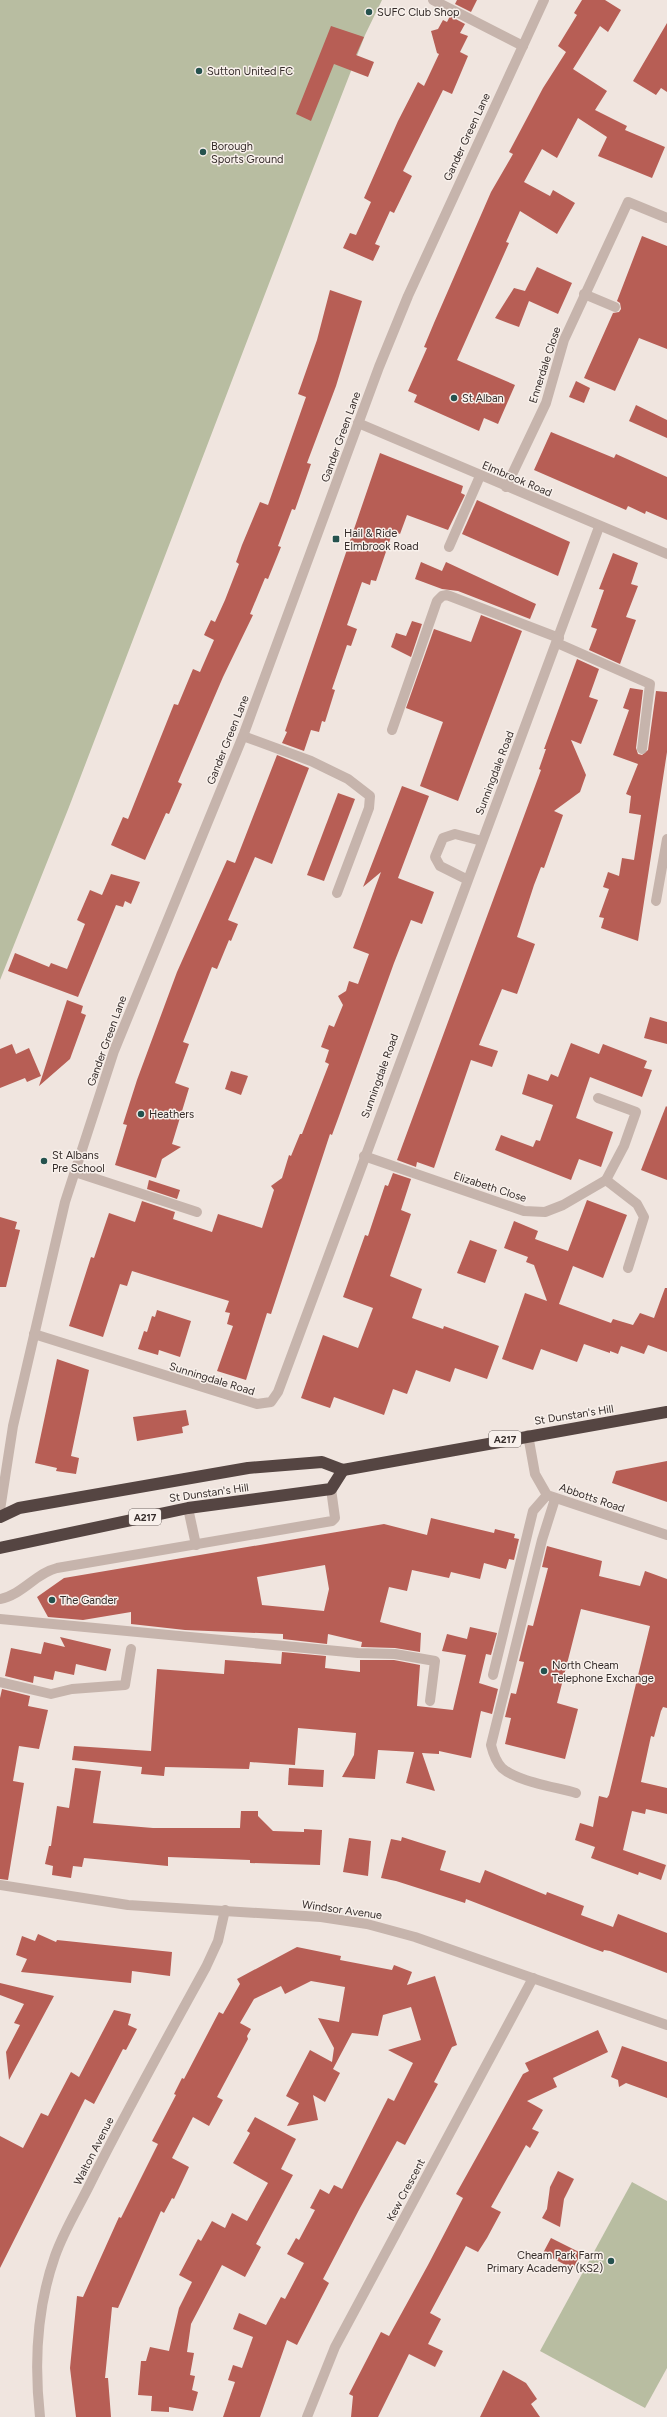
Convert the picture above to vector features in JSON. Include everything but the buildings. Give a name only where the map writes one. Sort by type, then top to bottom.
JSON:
[{"type":"highway","name":"St Dunstan's Hill","points":[[0,1517],[19,1508],[248,1468],[322,1462],[343,1470],[528,1435],[667,1412]]},
{"type":"highway","points":[[331,1489],[343,1470]]},
{"type":"highway","name":"St Dunstan's Hill","points":[[0,1548],[188,1508],[331,1489]]},
{"type":"street","points":[[433,0],[523,46]]},
{"type":"street","name":"Gander Green Lane","points":[[0,1510],[13,1426],[66,1202],[114,1051],[243,736],[358,423],[408,296],[544,0]]},
{"type":"street","name":"Ennerdale Close","points":[[506,487],[546,403],[557,360],[584,294],[628,202],[667,218]]},
{"type":"street","points":[[584,294],[616,307]]},
{"type":"street","name":"Elmbrook Road","points":[[358,423],[599,527],[667,554]]},
{"type":"street","points":[[449,547],[480,476]]},
{"type":"street","name":"Sunningdale Road","points":[[34,1334],[257,1404],[271,1402],[278,1392],[466,879],[482,841],[558,640],[599,527]]},
{"type":"street","points":[[392,730],[437,601],[442,596],[447,595],[558,640],[650,684],[642,749]]},
{"type":"street","points":[[243,736],[311,761],[348,779],[370,796],[370,808],[336,893]]},
{"type":"street","points":[[466,879],[440,866],[435,857],[443,838],[455,834],[482,841]]},
{"type":"street","points":[[656,901],[667,839]]},
{"type":"street","points":[[598,1098],[636,1112],[624,1146],[606,1180],[637,1204],[644,1217],[628,1268]]},
{"type":"street","name":"Elizabeth Close","points":[[364,1156],[410,1174],[535,1213],[545,1212],[563,1206],[606,1180]]},
{"type":"street","points":[[75,1172],[197,1212]]},
{"type":"street","name":"Abbotts Road","points":[[528,1435],[535,1474],[551,1497],[667,1535]]},
{"type":"street","points":[[0,1599],[10,1596],[49,1570],[332,1521],[334,1518],[331,1489]]},
{"type":"street","points":[[493,1675],[533,1511],[551,1497]]},
{"type":"street","points":[[551,1497],[542,1540],[491,1745],[501,1768],[517,1777],[576,1793]]},
{"type":"street","points":[[188,1508],[196,1545]]},
{"type":"street","points":[[0,1619],[358,1653],[395,1654],[435,1661],[430,1702]]},
{"type":"street","points":[[0,1682],[51,1694],[72,1689],[125,1685],[131,1649]]},
{"type":"street","name":"Windsor Avenue","points":[[0,1885],[128,1905],[321,1917],[367,1924],[415,1937],[667,2025]]},
{"type":"street","name":"Walton Avenue","points":[[40,2417],[36,2381],[38,2345],[46,2287],[55,2255],[110,2145],[206,1967],[218,1941],[225,1910]]},
{"type":"street","name":"Kew Crescent","points":[[307,2417],[335,2347],[533,1978]]},
{"type":"green space","points":[[0,0],[382,0],[365,35],[69,807],[0,980]]},
{"type":"green space","name":"Cheam Park Farm Primary Academy (KS2)","points":[[632,2182],[667,2201],[667,2368],[645,2408],[540,2351]]},
{"type":"place","name":"SUFC Club Shop","points":[[369,12]]},
{"type":"place","name":"Sutton United FC","points":[[199,71]]},
{"type":"place","name":"Borough Sports Ground","points":[[203,152]]},
{"type":"place","name":"St Alban","points":[[454,398]]},
{"type":"place","name":"Hail & Ride Elmbrook Road","points":[[336,539]]},
{"type":"place","name":"Heathers","points":[[141,1114]]},
{"type":"place","name":"St Albans Pre School","points":[[44,1161]]},
{"type":"place","name":"The Gander","points":[[52,1600]]},
{"type":"place","name":"North Cheam Telephone Exchange","points":[[544,1671]]},
{"type":"place","name":"Cheam Park Farm Primary Academy (KS2)","points":[[611,2261]]}]
